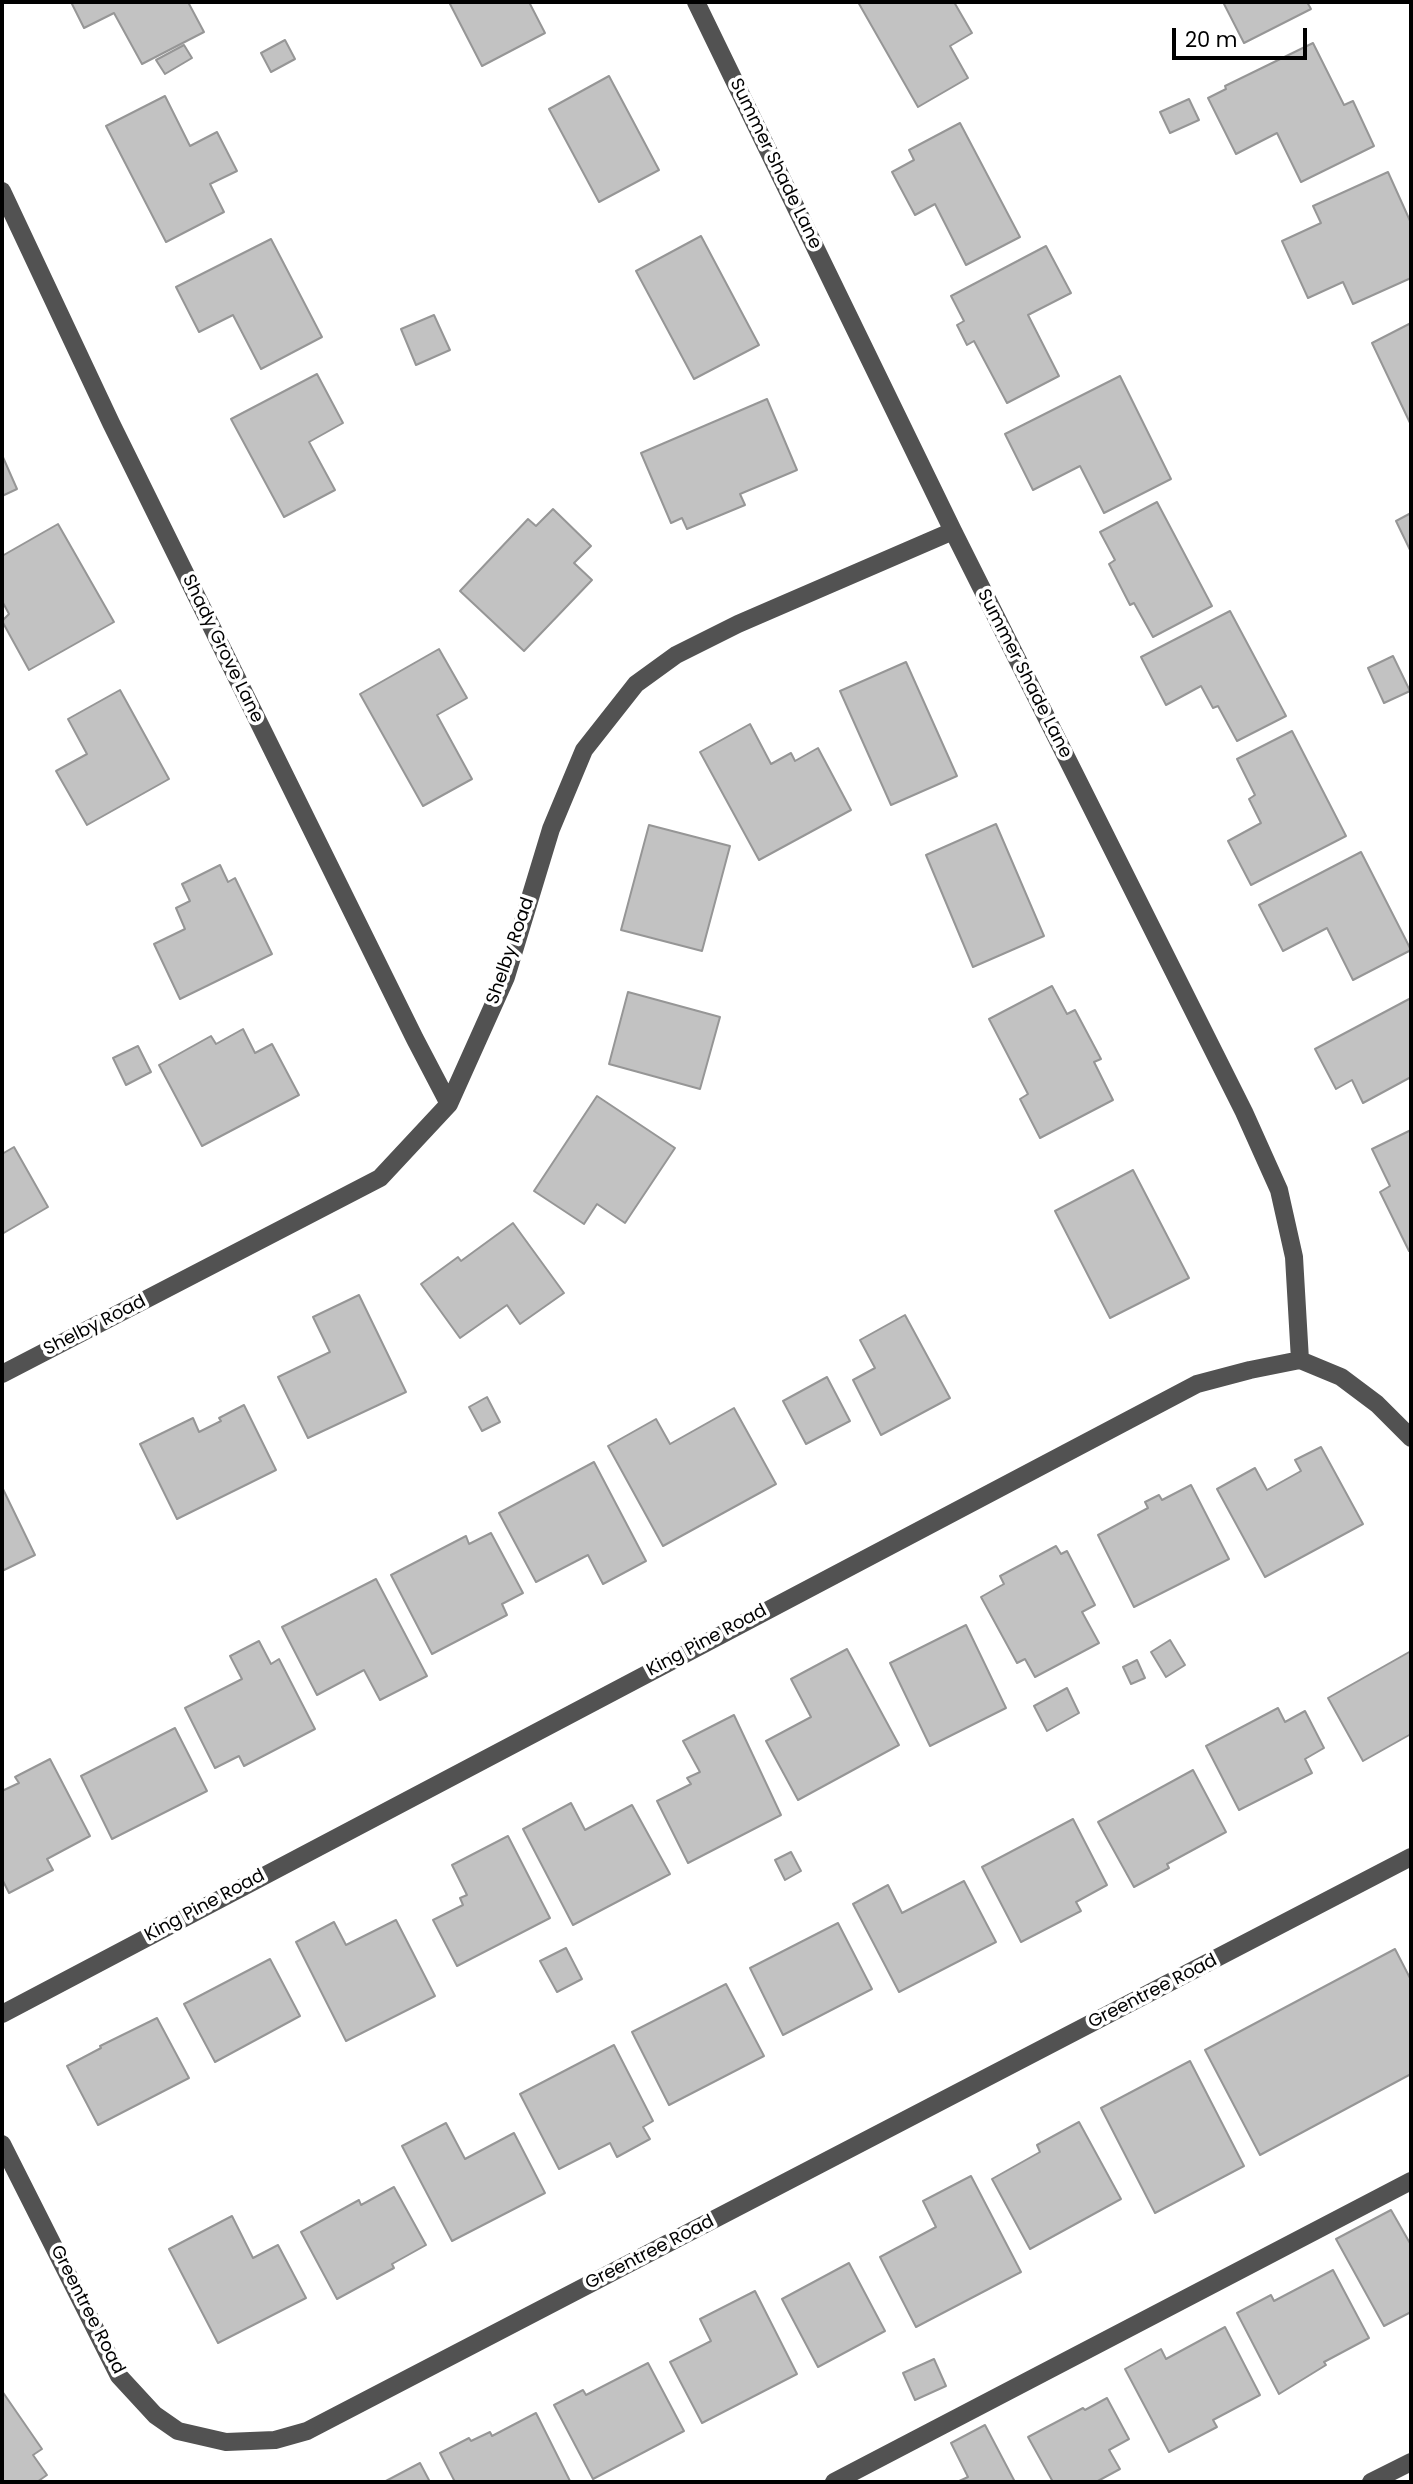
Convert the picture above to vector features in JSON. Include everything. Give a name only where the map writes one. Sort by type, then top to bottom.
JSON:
[{"type":"street","name":"Summer Shade Lane","points":[[696,2],[953,531],[1244,1112],[1279,1189],[1294,1257],[1300,1360]]},
{"type":"street","name":"Shady Grove Lane","points":[[2,191],[117,435],[449,1104]]},
{"type":"street","name":"Shelby Road","points":[[2,1374],[380,1178],[449,1104],[506,977],[551,829],[584,750],[636,684],[676,655],[738,624],[953,531]]},
{"type":"street","points":[[1300,1360],[1340,1377],[1377,1404],[1411,1438]]},
{"type":"street","name":"King Pine Road","points":[[2,2014],[1197,1384],[1300,1360]]},
{"type":"street","name":"Greentree Road","points":[[2,2144],[119,2376],[146,2406],[178,2431],[226,2442],[275,2440],[307,2431],[1411,1857]]},
{"type":"street","points":[[834,2482],[1411,2180]]},
{"type":"street","points":[[1371,2482],[1411,2462]]},
{"type":"building","points":[[71,2],[188,2],[204,32],[142,64],[114,13],[84,28]]},
{"type":"building","points":[[449,2],[529,2],[545,33],[482,66]]},
{"type":"building","points":[[858,2],[954,2],[972,33],[950,46],[968,78],[918,107]]},
{"type":"building","points":[[1223,2],[1307,2],[1311,9],[1244,43]]},
{"type":"building","points":[[285,40],[295,59],[271,72],[261,53]]},
{"type":"building","points":[[1313,43],[1344,105],[1353,101],[1374,146],[1301,182],[1277,133],[1236,154],[1208,98],[1226,89],[1225,86]]},
{"type":"building","points":[[184,45],[192,58],[165,74],[156,60]]},
{"type":"building","points":[[609,76],[659,170],[599,202],[549,109]]},
{"type":"building","points":[[165,96],[190,146],[217,132],[237,171],[210,184],[224,212],[166,242],[106,126]]},
{"type":"building","points":[[1189,99],[1199,120],[1170,133],[1160,112]]},
{"type":"building","points":[[960,123],[1020,237],[966,265],[935,204],[915,215],[892,172],[914,160],[909,150]]},
{"type":"building","points":[[1388,172],[1411,223],[1411,278],[1353,304],[1343,282],[1308,298],[1282,241],[1321,223],[1313,206]]},
{"type":"building","points":[[701,236],[759,345],[694,379],[636,271]]},
{"type":"building","points":[[271,239],[322,337],[261,369],[233,315],[199,332],[176,287]]},
{"type":"building","points":[[1046,246],[1071,293],[1028,315],[1059,376],[1007,403],[974,341],[967,345],[957,325],[964,321],[951,296]]},
{"type":"building","points":[[434,315],[450,350],[416,365],[401,329]]},
{"type":"building","points":[[1411,323],[1411,425],[1372,343]]},
{"type":"building","points":[[317,374],[343,423],[309,442],[335,490],[284,517],[231,419]]},
{"type":"building","points":[[1120,376],[1171,479],[1104,513],[1080,466],[1033,490],[1005,434]]},
{"type":"building","points":[[767,399],[797,470],[740,494],[745,505],[687,529],[682,518],[671,523],[641,453]]},
{"type":"building","points":[[2,455],[17,489],[2,496]]},
{"type":"building","points":[[1157,502],[1212,606],[1153,637],[1134,603],[1130,605],[1109,564],[1115,560],[1100,532]]},
{"type":"building","points":[[553,509],[591,546],[574,563],[592,580],[524,651],[460,591],[528,519],[536,526]]},
{"type":"building","points":[[1411,513],[1411,552],[1396,521]]},
{"type":"building","points":[[58,524],[114,622],[29,670],[2,621],[9,614],[2,601],[2,556]]},
{"type":"building","points":[[1230,611],[1286,716],[1237,741],[1218,706],[1213,708],[1201,686],[1166,705],[1141,657]]},
{"type":"building","points":[[439,649],[467,698],[437,715],[472,779],[423,806],[360,694]]},
{"type":"building","points":[[1393,656],[1410,691],[1384,703],[1368,668]]},
{"type":"building","points":[[906,662],[957,776],[891,805],[840,691]]},
{"type":"building","points":[[120,690],[169,779],[87,825],[56,771],[87,754],[68,719]]},
{"type":"building","points":[[750,724],[771,764],[791,753],[795,761],[818,748],[851,810],[759,860],[700,752]]},
{"type":"building","points":[[1292,731],[1346,836],[1251,885],[1228,841],[1261,823],[1249,799],[1255,795],[1237,759]]},
{"type":"building","points":[[996,824],[1044,936],[973,967],[926,855]]},
{"type":"building","points":[[649,825],[730,846],[702,951],[621,930]]},
{"type":"building","points":[[1361,852],[1411,950],[1353,980],[1327,928],[1283,951],[1259,905]]},
{"type":"building","points":[[220,865],[228,882],[235,878],[272,954],[180,999],[154,944],[185,929],[176,908],[190,901],[182,884]]},
{"type":"building","points":[[1052,986],[1067,1014],[1075,1010],[1101,1059],[1094,1062],[1113,1100],[1040,1138],[1020,1099],[1028,1094],[989,1019]]},
{"type":"building","points":[[628,992],[720,1017],[700,1089],[609,1064]]},
{"type":"building","points":[[1411,998],[1411,1077],[1363,1103],[1352,1080],[1336,1089],[1315,1049]]},
{"type":"building","points":[[243,1029],[255,1053],[272,1044],[299,1095],[202,1146],[159,1065],[211,1036],[216,1044]]},
{"type":"building","points":[[138,1046],[151,1072],[126,1085],[113,1058]]},
{"type":"building","points":[[597,1096],[675,1148],[625,1223],[597,1204],[584,1224],[534,1191]]},
{"type":"building","points":[[1411,1130],[1409,1251],[1380,1192],[1390,1186],[1372,1149]]},
{"type":"building","points":[[14,1147],[48,1207],[2,1234],[2,1154]]},
{"type":"building","points":[[1133,1170],[1189,1278],[1110,1318],[1055,1211]]},
{"type":"building","points":[[513,1223],[564,1293],[520,1324],[507,1305],[460,1338],[421,1284],[458,1257],[461,1261]]},
{"type":"building","points":[[359,1295],[406,1392],[308,1438],[278,1377],[330,1352],[313,1317]]},
{"type":"building","points":[[905,1315],[950,1398],[881,1435],[853,1380],[875,1368],[860,1340]]},
{"type":"building","points":[[827,1377],[850,1421],[806,1444],[783,1401]]},
{"type":"building","points":[[487,1397],[500,1422],[482,1431],[469,1407]]},
{"type":"building","points":[[244,1405],[276,1470],[177,1519],[140,1444],[193,1418],[199,1432]]},
{"type":"building","points":[[734,1408],[776,1484],[663,1546],[608,1446],[656,1419],[670,1444]]},
{"type":"building","points":[[1321,1447],[1363,1524],[1265,1577],[1217,1489],[1255,1468],[1267,1490],[1301,1471],[1295,1460]]},
{"type":"building","points":[[594,1462],[646,1561],[603,1584],[588,1555],[536,1582],[499,1513]]},
{"type":"building","points":[[1191,1485],[1229,1559],[1134,1607],[1098,1535],[1148,1508],[1145,1502],[1159,1495],[1162,1500]]},
{"type":"building","points":[[2,1487],[35,1555],[2,1571]]},
{"type":"building","points":[[491,1533],[523,1593],[502,1604],[507,1615],[432,1654],[391,1575],[466,1536],[469,1544]]},
{"type":"building","points":[[1056,1546],[1061,1554],[1067,1551],[1095,1605],[1082,1612],[1099,1643],[1035,1677],[1025,1659],[1017,1663],[981,1597],[1004,1584],[1000,1576]]},
{"type":"building","points":[[376,1579],[427,1676],[380,1700],[364,1670],[317,1695],[282,1627]]},
{"type":"building","points":[[966,1625],[1006,1708],[930,1746],[890,1663]]},
{"type":"building","points":[[1170,1640],[1185,1665],[1166,1677],[1151,1652]]},
{"type":"building","points":[[259,1641],[271,1664],[279,1659],[315,1729],[244,1766],[239,1756],[215,1768],[185,1708],[242,1679],[230,1656]]},
{"type":"building","points":[[847,1649],[899,1745],[798,1800],[766,1741],[811,1717],[791,1679]]},
{"type":"building","points":[[1411,1651],[1411,1734],[1363,1761],[1328,1698]]},
{"type":"building","points":[[1137,1660],[1145,1678],[1131,1684],[1123,1667]]},
{"type":"building","points":[[1067,1688],[1079,1713],[1047,1731],[1034,1706]]},
{"type":"building","points":[[1278,1708],[1285,1722],[1305,1711],[1324,1748],[1305,1759],[1312,1773],[1239,1810],[1206,1746]]},
{"type":"building","points":[[734,1715],[781,1815],[688,1863],[657,1801],[691,1784],[687,1778],[700,1772],[683,1741]]},
{"type":"building","points":[[175,1728],[207,1791],[112,1839],[81,1776]]},
{"type":"building","points":[[50,1759],[90,1836],[47,1859],[53,1870],[9,1893],[2,1879],[2,1791],[19,1783],[15,1777]]},
{"type":"building","points":[[1193,1770],[1226,1832],[1167,1864],[1169,1868],[1134,1887],[1098,1822]]},
{"type":"building","points":[[571,1803],[585,1830],[632,1805],[670,1874],[573,1925],[523,1829]]},
{"type":"building","points":[[1073,1819],[1107,1885],[1076,1902],[1081,1911],[1021,1942],[982,1867]]},
{"type":"building","points":[[508,1836],[550,1918],[457,1966],[433,1920],[463,1905],[460,1898],[467,1895],[452,1865]]},
{"type":"building","points":[[791,1852],[801,1871],[785,1880],[775,1860]]},
{"type":"building","points":[[964,1881],[996,1942],[899,1992],[853,1904],[888,1885],[902,1913]]},
{"type":"building","points":[[396,1920],[435,1996],[346,2041],[296,1942],[334,1922],[346,1945]]},
{"type":"building","points":[[838,1923],[872,1989],[783,2035],[750,1968]]},
{"type":"building","points":[[566,1948],[582,1979],[557,1992],[540,1961]]},
{"type":"building","points":[[1395,1949],[1411,1980],[1411,2074],[1260,2155],[1205,2050]]},
{"type":"building","points":[[270,1959],[300,2016],[215,2062],[184,2004]]},
{"type":"building","points":[[726,1984],[764,2056],[669,2105],[632,2032]]},
{"type":"building","points":[[157,2018],[189,2078],[98,2125],[67,2066],[101,2048],[100,2046]]},
{"type":"building","points":[[614,2045],[653,2121],[643,2127],[650,2139],[617,2157],[610,2143],[559,2169],[520,2094]]},
{"type":"building","points":[[1190,2061],[1244,2166],[1155,2213],[1101,2108]]},
{"type":"building","points":[[1079,2122],[1121,2199],[1030,2249],[992,2179],[1040,2152],[1037,2145]]},
{"type":"building","points":[[446,2123],[465,2159],[514,2133],[545,2193],[452,2241],[402,2146]]},
{"type":"building","points":[[971,2176],[1021,2272],[916,2327],[880,2257],[936,2227],[923,2201]]},
{"type":"building","points":[[394,2187],[426,2245],[392,2264],[394,2268],[337,2299],[301,2232],[359,2200],[361,2205]]},
{"type":"building","points":[[1391,2210],[1411,2245],[1411,2312],[1384,2326],[1336,2239]]},
{"type":"building","points":[[232,2216],[253,2258],[278,2245],[306,2298],[218,2343],[169,2249]]},
{"type":"building","points":[[849,2263],[885,2331],[818,2367],[782,2299]]},
{"type":"building","points":[[1333,2270],[1369,2338],[1324,2362],[1326,2365],[1279,2394],[1237,2313],[1271,2295],[1274,2301]]},
{"type":"building","points":[[755,2291],[797,2374],[702,2423],[670,2362],[711,2341],[700,2319]]},
{"type":"building","points":[[1225,2327],[1260,2395],[1213,2420],[1217,2427],[1169,2452],[1125,2369],[1161,2349],[1166,2359]]},
{"type":"building","points":[[934,2359],[946,2386],[915,2400],[903,2373]]},
{"type":"building","points":[[648,2363],[684,2431],[593,2479],[554,2405],[583,2390],[586,2395]]},
{"type":"building","points":[[2,2391],[42,2449],[33,2455],[47,2475],[37,2482],[2,2482]]},
{"type":"building","points":[[1107,2398],[1129,2439],[1109,2450],[1120,2469],[1096,2482],[1053,2482],[1028,2437]]},
{"type":"building","points":[[536,2413],[570,2481],[455,2482],[440,2453],[469,2438],[471,2441],[490,2432],[492,2436]]},
{"type":"building","points":[[985,2425],[1015,2482],[957,2482],[968,2477],[951,2443]]},
{"type":"building","points":[[420,2463],[430,2482],[384,2482]]}]
